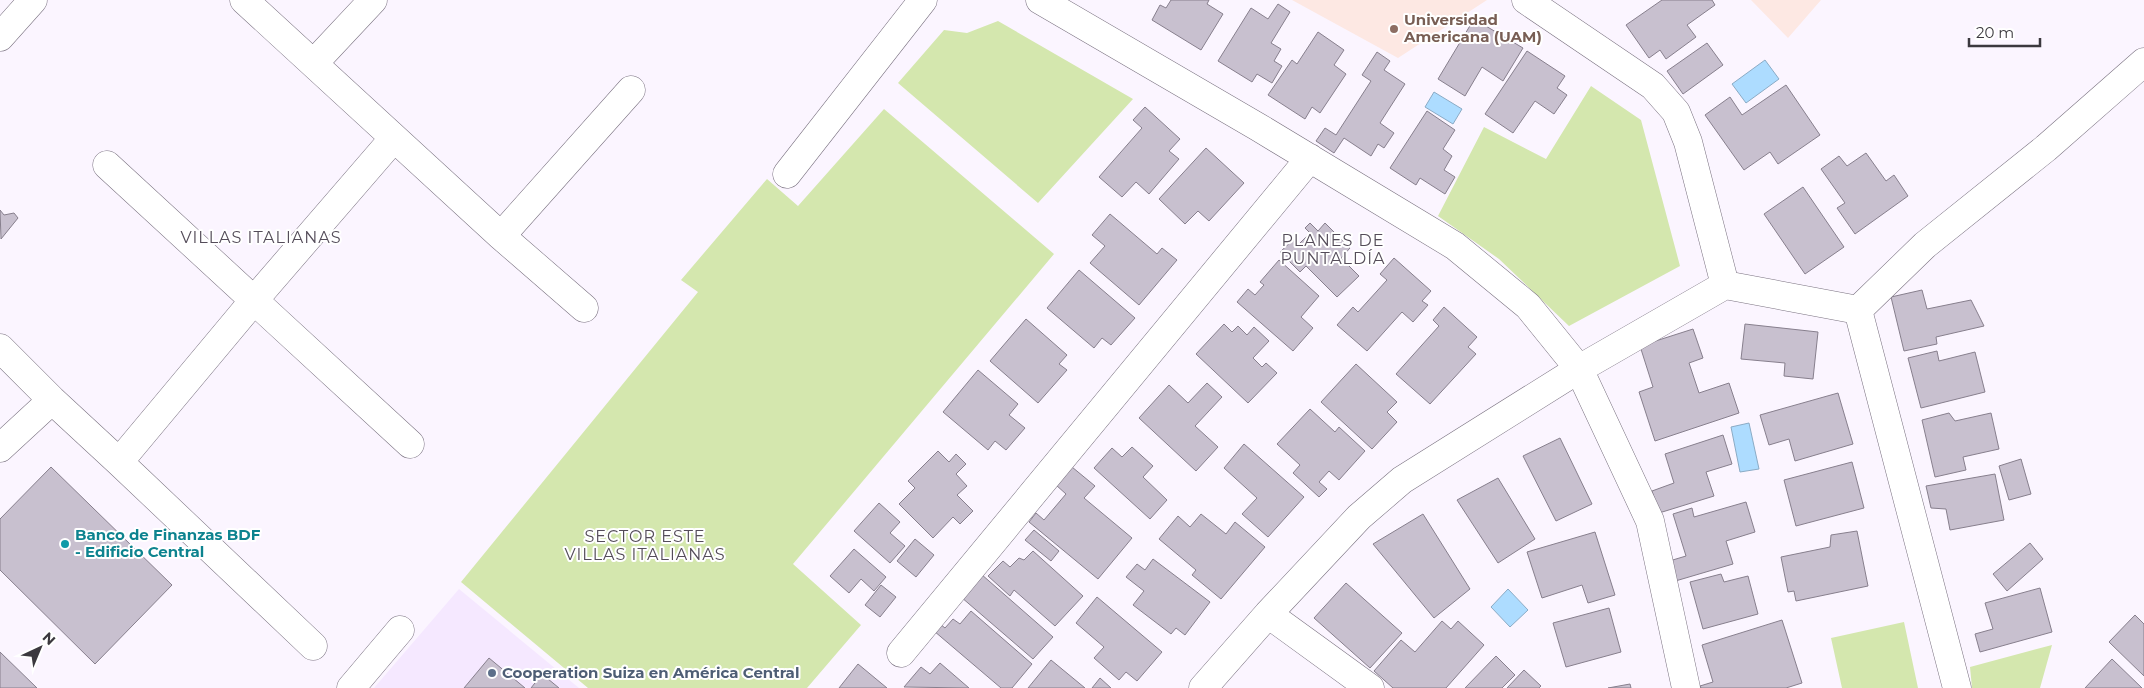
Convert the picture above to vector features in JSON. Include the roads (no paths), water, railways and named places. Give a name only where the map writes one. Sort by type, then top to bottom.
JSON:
[{"type":"street","points":[[7,30],[33,0]]},
{"type":"street","points":[[244,0],[501,236],[584,308]]},
{"type":"street","points":[[314,63],[373,0]]},
{"type":"street","points":[[787,174],[923,0]]},
{"type":"street","points":[[1040,0],[1310,158],[1454,246],[1528,306],[1579,369],[1650,521],[1686,688]]},
{"type":"street","points":[[1526,0],[1653,86],[1676,112],[1688,142],[1725,285]]},
{"type":"street","points":[[1858,310],[1925,246],[2046,148],[2144,62]]},
{"type":"street","points":[[501,236],[631,90]]},
{"type":"street","points":[[119,462],[255,299],[394,138]]},
{"type":"street","points":[[901,653],[1310,158]]},
{"type":"street","points":[[107,165],[255,299],[410,444]]},
{"type":"street","points":[[1203,688],[1268,614],[1359,517],[1402,480],[1579,369],[1725,285],[1858,310]]},
{"type":"street","points":[[1858,310],[1957,688]]},
{"type":"street","points":[[0,348],[52,400],[313,646]]},
{"type":"street","points":[[0,448],[52,400]]},
{"type":"street","points":[[1268,614],[1370,688]]},
{"type":"street","points":[[351,688],[400,630]]},
{"type":"water","points":[[1765,60],[1779,79],[1746,103],[1732,84]]},
{"type":"water","points":[[1434,92],[1462,109],[1453,124],[1425,107]]},
{"type":"water","points":[[1749,423],[1759,469],[1740,472],[1731,427]]},
{"type":"water","points":[[1508,589],[1528,610],[1510,627],[1491,607]]},
{"type":"place","name":"Universidad Americana (UAM)","points":[[1394,29]]},
{"type":"place","name":"Banco de Finanzas BDF - Edificio Central","points":[[65,544]]},
{"type":"place","name":"Cooperation Suiza en América Central","points":[[492,673]]},
{"type":"district","name":"VILLAS ITALIANAS","points":[[261,237]]},
{"type":"district","name":"PLANES DE PUNTALDÍA","points":[[1333,249]]},
{"type":"district","name":"SECTOR ESTE VILLAS ITALIANAS","points":[[645,545]]}]
